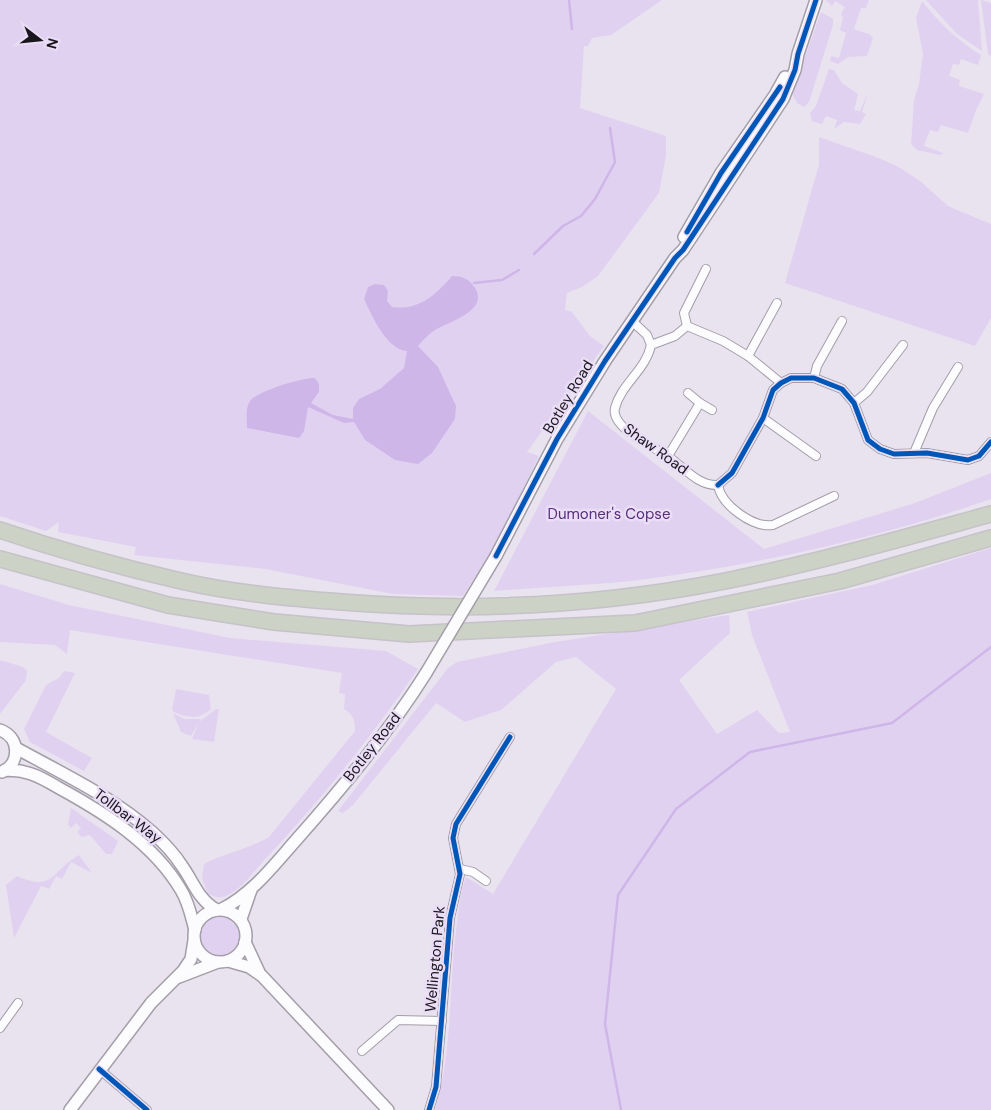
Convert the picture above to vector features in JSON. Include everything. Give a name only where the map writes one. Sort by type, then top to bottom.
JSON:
[{"type":"highway","points":[[0,530],[63,550],[182,581],[281,598],[417,608],[487,608],[568,603],[722,582],[808,564],[991,514]]},
{"type":"highway","points":[[0,559],[168,604],[274,622],[409,634],[635,623],[840,581],[991,538]]},
{"type":"main road","name":"Botley Road","points":[[219,910],[237,902],[252,889],[312,821],[380,740],[426,673],[496,556],[557,439],[674,258],[698,210],[775,95],[798,54],[816,0]]},
{"type":"main road","points":[[0,730],[10,735],[16,748],[14,761],[3,772]]},
{"type":"main road","name":"Tollbar Way","points":[[16,748],[101,794],[127,811],[168,847],[182,865],[202,899],[209,906],[219,910]]},
{"type":"main road","name":"Tollbar Way","points":[[3,772],[23,771],[41,778],[120,825],[153,855],[177,884],[190,908],[194,935]]},
{"type":"main road","name":"Botley Road","points":[[241,919],[252,889]]},
{"type":"main road","points":[[70,1110],[99,1069],[151,1003],[191,960],[194,935],[202,916],[219,910],[235,914],[241,919],[246,933],[245,942],[236,957],[189,972],[173,980]]},
{"type":"main road","points":[[194,935],[200,953],[213,961],[224,961],[249,967],[262,976],[388,1110]]},
{"type":"main road","points":[[245,942],[262,976]]},
{"type":"street","points":[[687,326],[684,313],[706,269]]},
{"type":"street","points":[[688,283],[697,288]]},
{"type":"street","points":[[748,356],[777,303]]},
{"type":"street","points":[[632,321],[647,335],[651,345],[675,336],[687,326]]},
{"type":"street","points":[[814,378],[817,366],[842,321]]},
{"type":"street","points":[[687,326],[713,335],[748,356],[781,383]]},
{"type":"street","name":"Shaw Road","points":[[651,345],[643,365],[621,394],[615,412],[621,424],[630,433],[668,456],[699,480],[709,485],[718,485]]},
{"type":"street","points":[[854,403],[867,392],[903,345]]},
{"type":"street","points":[[914,453],[934,408],[958,367]]},
{"type":"street","points":[[834,496],[773,525],[764,526],[743,515],[726,500],[718,485],[732,473],[763,418],[773,390],[791,378],[814,378],[842,390],[854,403],[868,440],[880,449],[894,454],[927,452],[968,460],[979,456],[991,442]]},
{"type":"street","points":[[688,393],[712,410]]},
{"type":"street","points":[[668,456],[700,403]]},
{"type":"street","points":[[763,418],[816,456]]},
{"type":"street","name":"Wellington Park","points":[[429,1110],[436,1087],[450,918],[460,869],[453,838],[456,824],[510,737]]},
{"type":"street","points":[[460,869],[473,872],[486,881]]},
{"type":"street","points":[[0,1028],[18,1003]]},
{"type":"street","points":[[362,1051],[398,1020],[442,1021]]},
{"type":"street","points":[[99,1069],[147,1110]]},
{"type":"green space","points":[[0,0],[662,0],[611,35],[592,38],[588,46],[584,46],[580,108],[666,136],[666,155],[659,193],[598,276],[582,287],[567,293],[565,310],[572,312],[590,336],[604,346],[527,452],[539,456],[493,550],[463,596],[393,594],[265,569],[134,555],[136,547],[58,532],[59,522],[46,531],[0,516]]},
{"type":"green space","points":[[826,0],[869,0],[866,8],[861,8],[854,29],[869,34],[873,38],[867,56],[848,57],[838,64],[830,61],[831,56],[839,58],[846,33],[840,30],[843,18],[841,14],[845,7],[835,1],[832,6]]},
{"type":"green space","points":[[926,0],[978,0],[982,51],[957,34]]},
{"type":"green space","points":[[981,0],[991,3],[991,56],[988,54]]},
{"type":"green space","points":[[922,1],[949,31],[981,55],[978,65],[961,59],[959,65],[953,64],[949,76],[960,80],[959,86],[984,94],[968,133],[941,125],[938,132],[930,130],[924,146],[943,153],[940,155],[917,150],[911,144],[914,100],[919,84],[923,54],[916,18]]},
{"type":"green space","points":[[821,12],[833,19],[833,25],[809,102],[804,107],[797,103],[792,93]]},
{"type":"green space","points":[[829,69],[834,70],[842,83],[858,94],[854,110],[860,111],[868,93],[862,112],[866,114],[860,124],[844,122],[834,129],[837,120],[826,116],[822,124],[812,121],[810,113],[816,106]]},
{"type":"green space","points":[[819,137],[897,166],[920,181],[948,206],[991,224],[991,318],[975,346],[785,283],[819,165]]},
{"type":"green space","name":"Dumoner's Copse","points":[[588,411],[764,549],[915,503],[991,473],[991,499],[874,535],[715,569],[630,581],[494,591]]},
{"type":"green space","points":[[991,548],[991,1110],[435,1110],[447,1046],[455,938],[460,899],[466,877],[493,894],[616,689],[576,657],[556,662],[501,710],[465,722],[436,703],[353,805],[343,813],[338,811],[448,668],[457,662],[555,642],[729,615],[730,633],[679,680],[717,734],[757,710],[779,733],[790,732],[752,635],[747,612],[872,585]]},
{"type":"green space","points":[[0,584],[69,605],[230,638],[386,651],[418,669],[366,741],[290,832],[238,888],[226,896],[216,897],[208,894],[202,878],[204,864],[269,837],[355,731],[353,718],[344,709],[345,694],[339,693],[342,673],[70,630],[67,654],[55,645],[0,642]]},
{"type":"green space","points":[[0,660],[23,667],[27,671],[26,680],[0,714]]},
{"type":"green space","points":[[64,671],[75,673],[46,732],[92,758],[84,771],[30,742],[24,729],[46,685],[59,678]]},
{"type":"green space","points":[[176,689],[209,695],[211,709],[202,715],[193,717],[174,712],[172,710]]},
{"type":"green space","points":[[216,709],[219,709],[214,742],[192,739],[199,722]]},
{"type":"green space","points":[[173,713],[184,719],[201,719],[191,736],[181,732]]},
{"type":"green space","points":[[71,808],[118,841],[112,854],[106,854],[90,835],[82,837],[77,832],[81,828],[76,823],[71,828],[68,825]]},
{"type":"green space","points":[[79,855],[92,873],[71,862],[62,879],[56,876],[49,889],[41,886],[14,938],[6,885],[17,876],[29,881],[46,881]]},
{"type":"green space","points":[[220,915],[235,921],[241,936],[235,951],[220,957],[205,951],[199,936],[205,921]]},
{"type":"shaded area","points":[[452,276],[463,277],[470,282],[478,296],[477,303],[466,314],[435,330],[418,346],[438,367],[456,406],[455,419],[432,453],[418,464],[395,460],[365,440],[354,422],[344,423],[308,407],[304,431],[299,438],[247,428],[247,407],[254,397],[281,385],[309,378],[315,378],[319,384],[319,392],[311,403],[333,415],[353,419],[353,408],[359,399],[380,389],[404,368],[407,351],[393,345],[376,323],[364,299],[368,287],[375,284],[384,285],[388,291],[387,301],[392,307],[410,307],[433,295]]},
{"type":"waterway","points":[[569,0],[572,29]]},
{"type":"waterway","points":[[534,254],[563,226],[581,216],[595,199],[615,162],[610,128]]},
{"type":"waterway","points":[[474,283],[502,280],[519,270]]},
{"type":"waterway","points":[[621,1110],[605,1024],[618,895],[676,809],[750,752],[892,723],[991,647]]},
{"type":"cycle path","points":[[496,556],[557,439],[605,361],[675,258],[683,250],[783,99],[795,70],[798,54],[816,0]]},
{"type":"cycle path","points":[[687,232],[721,173],[780,87]]},
{"type":"cycle path","points":[[718,485],[732,473],[763,418],[773,390],[791,378],[814,378],[842,389],[854,403],[868,440],[880,449],[894,454],[927,453],[968,460],[979,456],[991,442]]},
{"type":"cycle path","points":[[429,1110],[436,1087],[450,918],[460,874],[453,838],[456,824],[510,737]]},
{"type":"cycle path","points":[[99,1069],[147,1110]]}]
